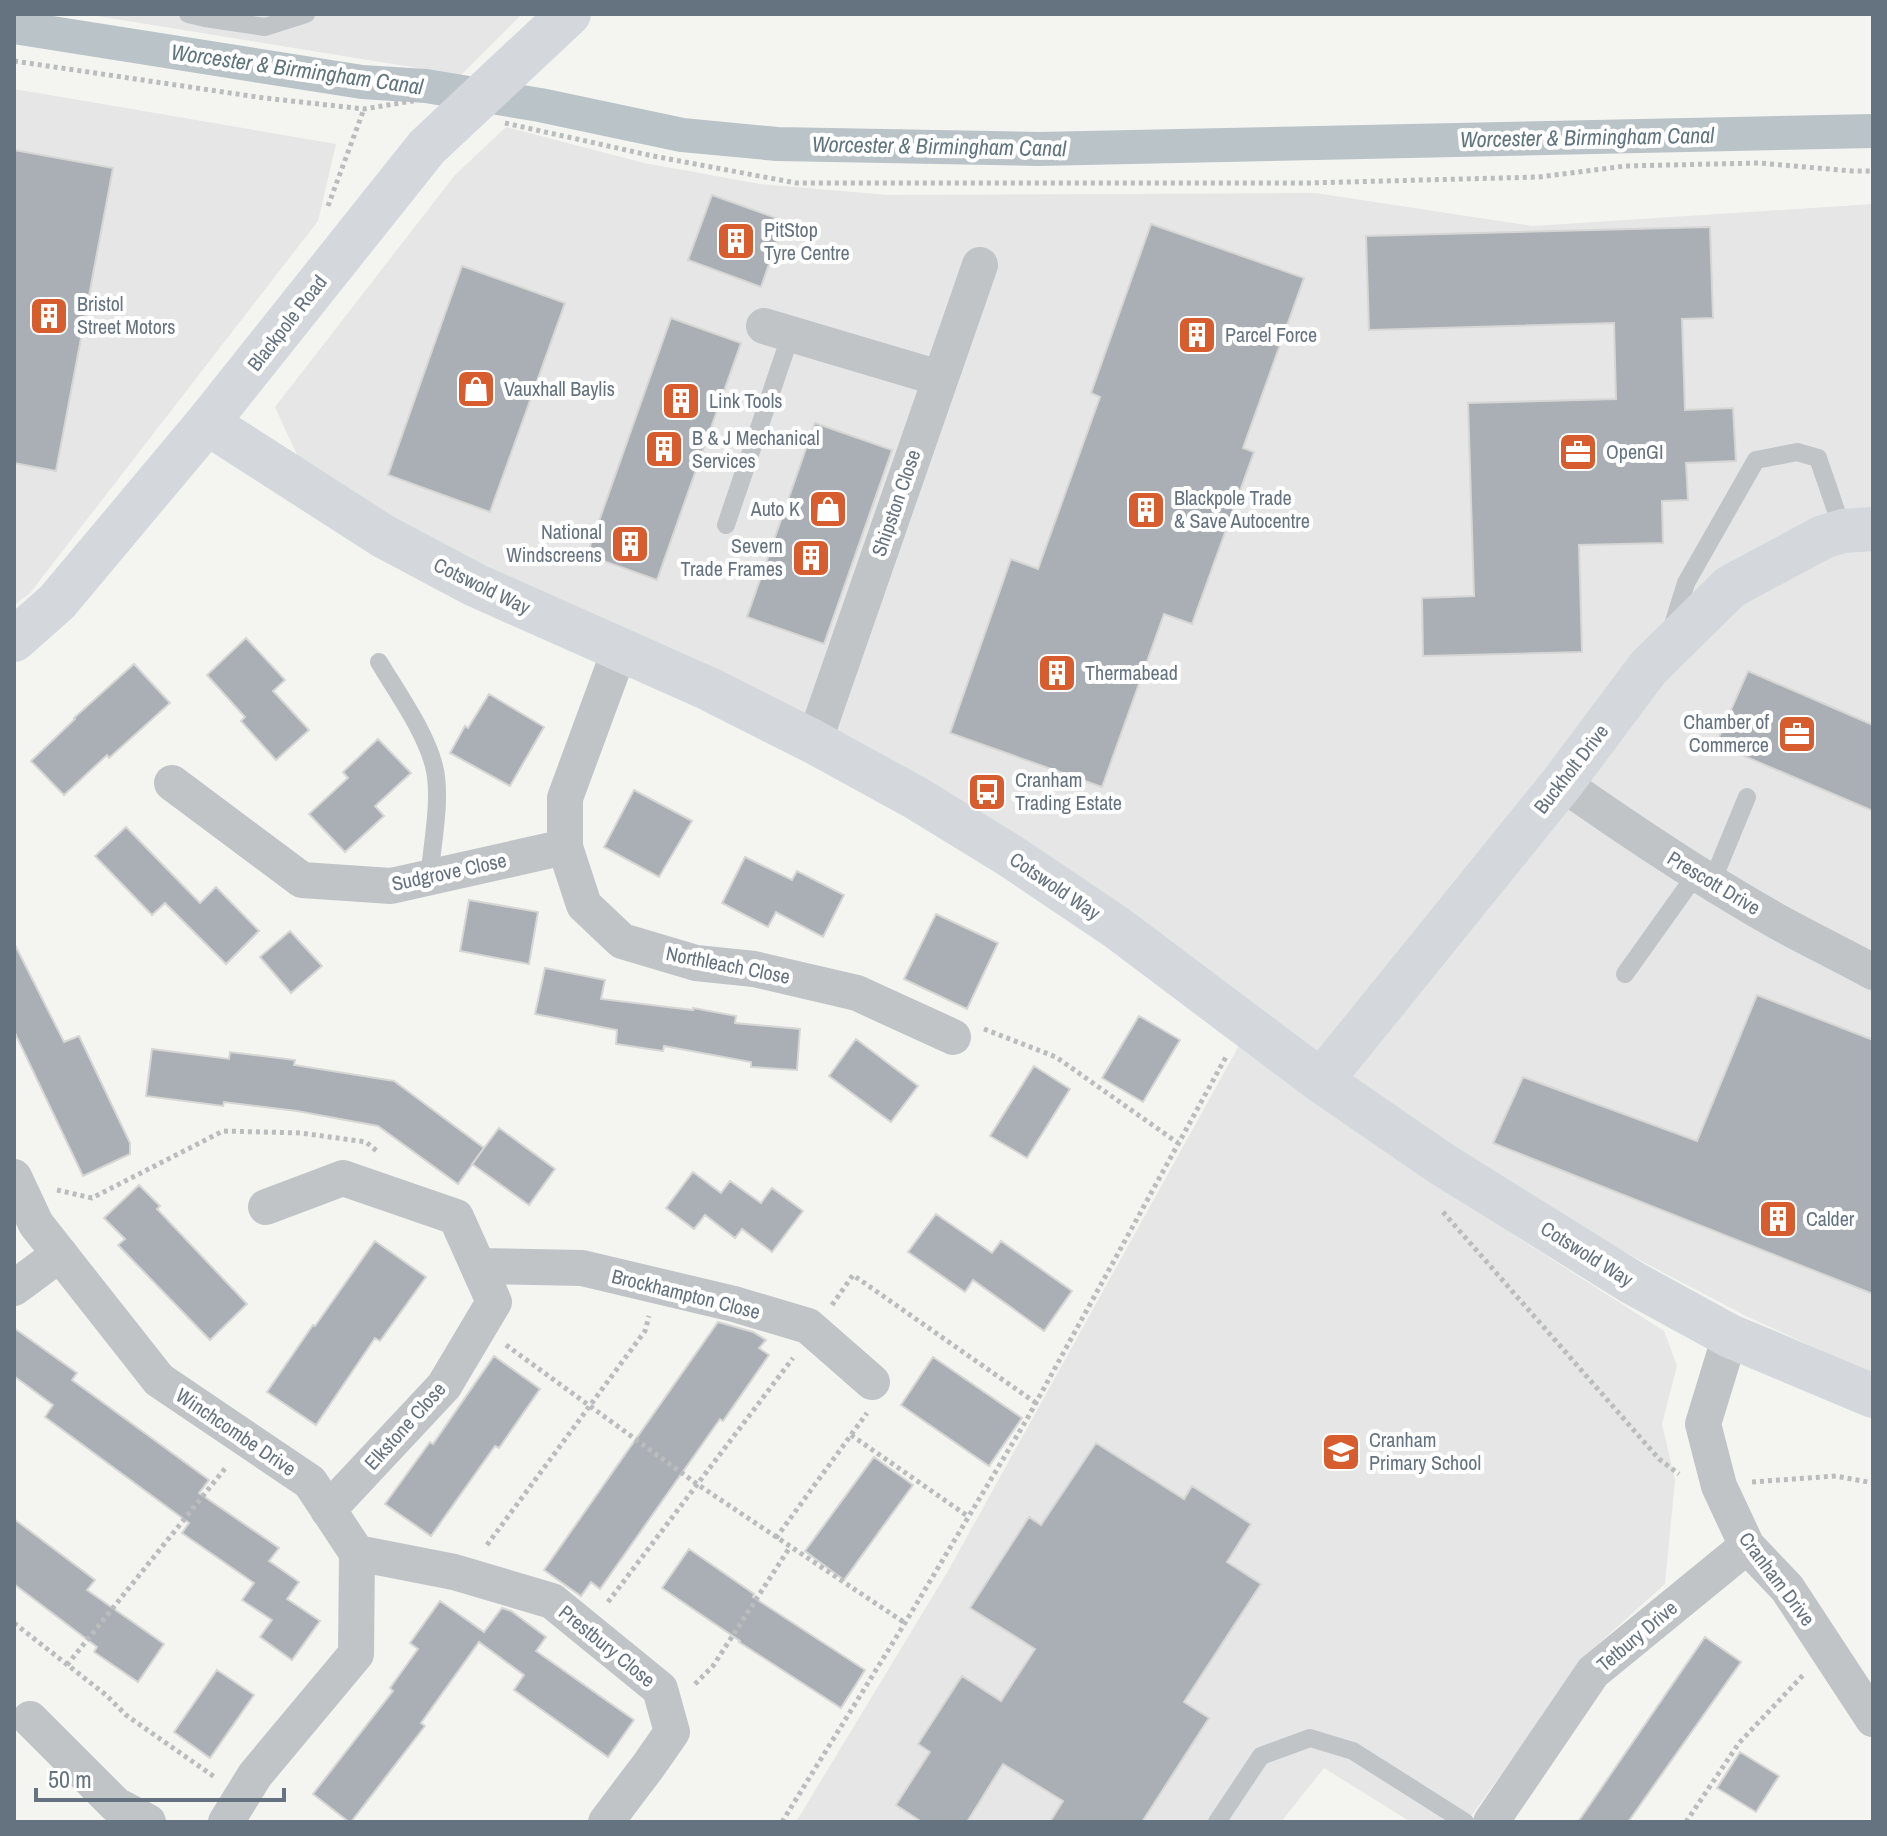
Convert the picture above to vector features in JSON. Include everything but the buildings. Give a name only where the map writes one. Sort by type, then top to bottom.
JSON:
[{"type":"main road","name":"Blackpole Road","points":[[14,640],[57,602],[207,423],[427,147],[566,17]]},
{"type":"main road","name":"Cotswold Way","points":[[207,423],[383,536],[475,585],[709,689],[916,798],[1009,855],[1116,927],[1321,1081],[1442,1164],[1595,1260],[1730,1336],[1873,1396]]},
{"type":"main road","name":"Buckholt Drive","points":[[1321,1081],[1562,783],[1648,668],[1730,587],[1823,537],[1858,530]]},
{"type":"street","name":"Shipston Close","points":[[814,742],[980,265]]},
{"type":"street","points":[[778,330],[939,378]]},
{"type":"street","name":"Northleach Close","points":[[620,649],[565,798],[565,847],[584,905],[622,941],[696,963],[754,969],[857,993],[953,1037]]},
{"type":"street","name":"Sudgrove Close","points":[[172,783],[302,880],[391,886],[565,847]]},
{"type":"street","name":"Prescott Drive","points":[[1562,783],[1637,836],[1778,922],[1873,972]]},
{"type":"street","name":"Winchcombe Drive","points":[[14,1178],[36,1224],[159,1380],[310,1482],[357,1553]]},
{"type":"street","name":"Elkstone Close","points":[[266,1207],[343,1178],[456,1217],[494,1302],[444,1386],[328,1510]]},
{"type":"street","points":[[14,1288],[60,1254]]},
{"type":"street","name":"Brockhampton Close","points":[[478,1266],[582,1268],[734,1304],[808,1326],[872,1382]]},
{"type":"street","name":"Cranham Drive","points":[[1730,1336],[1703,1424],[1719,1486],[1747,1546],[1787,1588],[1873,1719]]},
{"type":"street","name":"Tetbury Drive","points":[[1491,1822],[1593,1672],[1747,1546]]},
{"type":"street","points":[[234,1809],[255,1775],[356,1654],[357,1553]]},
{"type":"street","name":"Prestbury Close","points":[[357,1553],[464,1575],[552,1601],[660,1689],[672,1732],[606,1822]]},
{"type":"street","points":[[30,1719],[116,1805],[148,1822]]},
{"type":"lane","points":[[188,14],[265,27],[306,14]]},
{"type":"lane","points":[[726,525],[778,330]]},
{"type":"lane","points":[[1664,652],[1686,583],[1756,460],[1797,452],[1818,458],[1858,530]]},
{"type":"lane","points":[[379,662],[422,736],[435,767],[437,795],[429,878]]},
{"type":"lane","points":[[1625,974],[1705,877],[1747,797]]},
{"type":"lane","points":[[1217,1822],[1261,1756],[1310,1738],[1353,1751],[1465,1822]]},
{"type":"path","points":[[14,61],[264,98],[364,109],[412,101]]},
{"type":"path","points":[[335,262],[328,206],[364,109]]},
{"type":"path","points":[[521,127],[796,183],[1308,183],[1539,177],[1625,166],[1759,163],[1873,171]]},
{"type":"path","points":[[782,1822],[1036,1403],[1244,1024]]},
{"type":"path","points":[[953,1037],[979,1027],[1056,1057],[1178,1143]]},
{"type":"path","points":[[14,1178],[92,1198],[223,1131],[301,1133],[366,1142],[406,1176],[405,1199]]},
{"type":"path","points":[[1442,1211],[1659,1459],[1688,1481]]},
{"type":"path","points":[[587,1630],[814,1332],[853,1275],[1036,1403]]},
{"type":"path","points":[[464,1575],[645,1331],[656,1285]]},
{"type":"path","points":[[480,1326],[697,1484],[905,1623]]},
{"type":"path","points":[[776,1538],[878,1398],[872,1382]]},
{"type":"path","points":[[851,1435],[969,1517]]},
{"type":"path","points":[[67,1665],[248,1440]]},
{"type":"path","points":[[1743,1482],[1836,1476],[1873,1483]]},
{"type":"path","points":[[667,1711],[713,1666],[790,1547]]},
{"type":"path","points":[[14,1623],[106,1695],[234,1809]]},
{"type":"path","points":[[1688,1821],[1739,1743],[1827,1649]]},
{"type":"shaded area","points":[[85,14],[522,14],[461,75]]},
{"type":"shaded area","points":[[14,89],[336,144],[318,221],[30,593],[14,605]]},
{"type":"shaded area","points":[[506,127],[644,163],[760,184],[888,195],[1315,193],[1533,226],[1873,204],[1873,1374],[1748,1317],[1531,1199],[1330,1064],[382,510],[298,457],[275,407],[455,175]]},
{"type":"shaded area","name":"Cranham Primary School","points":[[1241,1042],[1456,1198],[1664,1331],[1677,1366],[1662,1424],[1675,1480],[1665,1584],[1587,1654],[1467,1822],[1411,1822],[1324,1768],[1281,1822],[796,1822],[948,1571]]},
{"type":"waterway","name":"Worcester & Birmingham Canal","points":[[14,27],[362,82],[426,86],[540,105],[682,135],[777,144],[1038,149],[1873,131]]},
{"type":"place","name":"PitStop Tyre Centre","points":[[736,241]]},
{"type":"place","name":"Bristol Street Motors","points":[[49,316]]},
{"type":"place","name":"Parcel Force","points":[[1197,335]]},
{"type":"place","name":"Vauxhall Baylis","points":[[476,389]]},
{"type":"place","name":"Link Tools","points":[[681,401]]},
{"type":"place","name":"B & J Mechanical Services","points":[[664,449]]},
{"type":"place","name":"OpenGI","points":[[1578,452]]},
{"type":"place","name":"Auto K","points":[[828,509]]},
{"type":"place","name":"Blackpole Trade & Save Autocentre","points":[[1146,510]]},
{"type":"place","name":"National Windscreens","points":[[630,544]]},
{"type":"place","name":"Severn Trade Frames","points":[[811,558]]},
{"type":"place","name":"Thermabead","points":[[1057,673]]},
{"type":"place","name":"Chamber of Commerce","points":[[1797,734]]},
{"type":"place","name":"Cranham Trading Estate","points":[[987,792]]},
{"type":"place","name":"Calder","points":[[1778,1219]]},
{"type":"place","name":"Cranham Primary School","points":[[1341,1452]]}]
